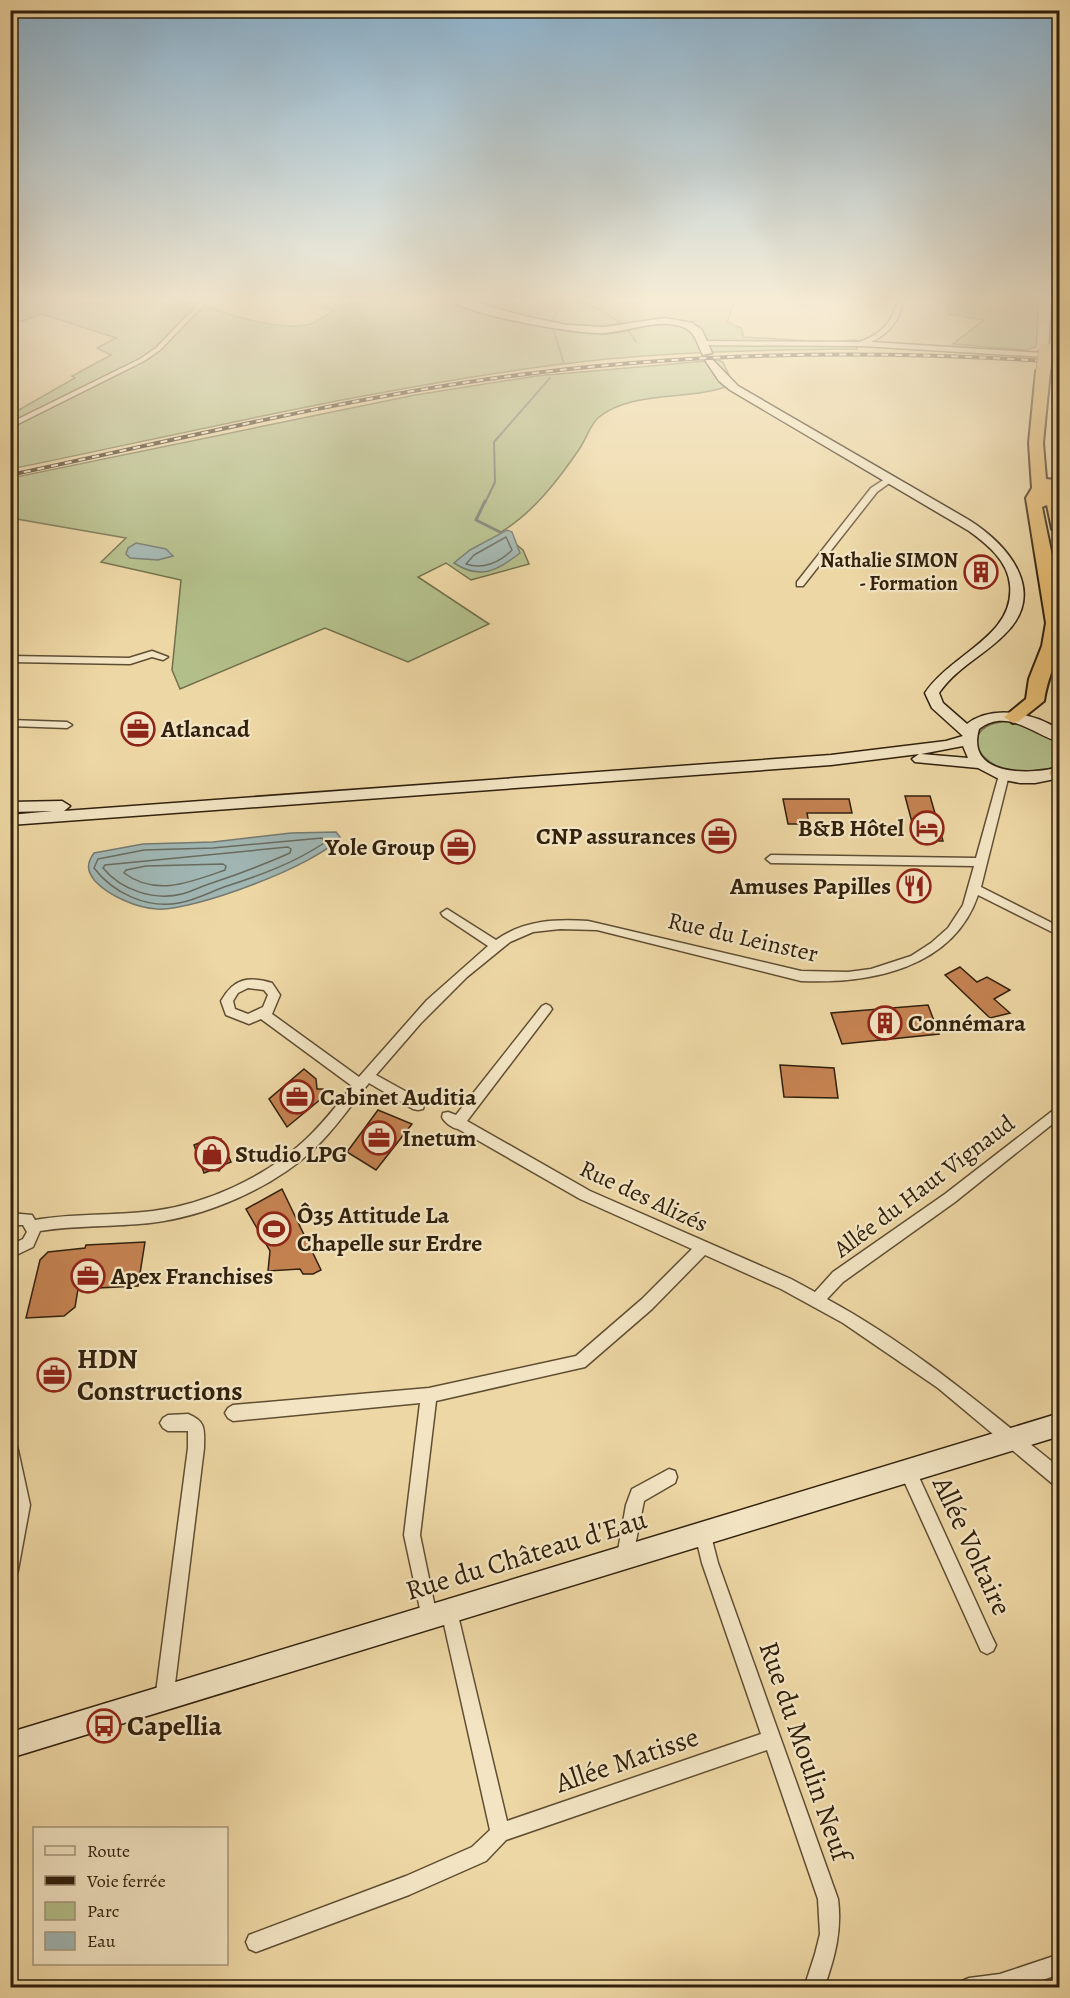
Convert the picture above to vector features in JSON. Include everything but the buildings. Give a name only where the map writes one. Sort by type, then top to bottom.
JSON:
[{"type":"highway","points":[[1044,391],[1036,435],[1039,489],[1059,563]]},
{"type":"highway","points":[[1048,391],[1049,481],[1059,529]]},
{"type":"highway","points":[[1013,717],[1035,701],[1038,679],[1054,632],[1052,600],[1033,498],[1039,489]]},
{"type":"street","points":[[10,426],[80,391]]},
{"type":"street","points":[[740,391],[978,531],[1002,555],[1011,568],[1017,584],[1017,602],[1006,626],[939,683],[932,693],[934,700],[970,737],[975,756],[984,764],[1004,775],[1039,779],[1059,773]]},
{"type":"street","points":[[800,584],[874,490],[891,479]]},
{"type":"street","points":[[10,659],[130,661],[152,654],[163,657]]},
{"type":"street","points":[[939,683],[939,696],[945,703],[962,714],[986,720],[1013,717],[1041,724],[1058,735]]},
{"type":"street","points":[[10,820],[831,760],[948,746],[970,737],[986,720]]},
{"type":"street","points":[[10,723],[67,725]]},
{"type":"street","points":[[831,760],[935,759],[984,764]]},
{"type":"street","name":"Rue du Leinster","points":[[33,1226],[52,1222],[153,1217],[211,1203],[255,1182],[306,1148],[335,1120],[364,1081],[431,1003],[496,945],[512,935],[537,927],[597,926],[801,976],[856,977],[899,966],[936,945],[967,911],[975,889],[980,862],[1004,775]]},
{"type":"street","points":[[10,807],[238,804]]},
{"type":"street","points":[[771,860],[980,862]]},
{"type":"street","points":[[975,889],[1059,932]]},
{"type":"street","points":[[447,913],[496,945]]},
{"type":"street","name":"Rue des Alizés","points":[[546,1008],[452,1120],[585,1195],[817,1300],[881,1338],[971,1406],[1059,1479]]},
{"type":"street","points":[[263,1014],[364,1081],[418,1105]]},
{"type":"street","name":"Allée du Haut Vignaud","points":[[817,1300],[838,1277],[950,1198],[1059,1110]]},
{"type":"street","points":[[10,1219],[27,1219],[33,1226],[34,1232],[28,1243],[10,1252]]},
{"type":"street","points":[[233,1413],[429,1395],[580,1362],[704,1248]]},
{"type":"street","points":[[429,1395],[412,1535],[439,1614],[500,1833]]},
{"type":"street","points":[[164,1700],[196,1448],[196,1427],[188,1422],[168,1423]]},
{"type":"street","name":"Rue du Château d'Eau","points":[[11,1746],[1059,1424]]},
{"type":"street","points":[[10,1450],[22,1505],[10,1570]]},
{"type":"street","name":"Allée Voltaire","points":[[907,1470],[987,1645]]},
{"type":"street","points":[[625,1556],[634,1505],[638,1495],[669,1478]]},
{"type":"street","name":"Rue du Moulin Neuf","points":[[703,1534],[710,1563],[830,1907],[832,1923],[830,1944],[814,1988]]},
{"type":"street","name":"Allée Matisse","points":[[256,1942],[409,1885],[479,1854],[500,1833],[772,1739]]},
{"type":"street","points":[[969,1988],[1000,1984],[1059,1964]]},
{"type":"green space","points":[[52,391],[390,391],[11,469],[10,415]]},
{"type":"green space","points":[[439,391],[707,391],[629,403],[613,408],[599,417],[554,483],[535,505],[501,532],[523,550],[529,564],[471,580],[446,563],[418,577],[489,624],[408,662],[325,628],[180,689],[172,670],[181,580],[101,562],[126,538],[11,518],[11,478]]},
{"type":"green space","points":[[1006,721],[1029,726],[1050,737],[1059,748],[1057,765],[1035,773],[1023,773],[1010,771],[988,761],[975,742],[977,737],[987,726]]},
{"type":"water","points":[[507,530],[512,532],[520,553],[504,565],[480,572],[454,563],[470,550]]},
{"type":"water","points":[[136,543],[166,549],[173,556],[158,560],[130,558],[126,554],[128,548]]},
{"type":"water","points":[[336,832],[340,837],[328,848],[308,860],[225,895],[174,908],[149,908],[124,900],[108,892],[95,881],[89,871],[94,853],[143,844],[213,842],[291,833]]},
{"type":"waterway","points":[[485,503],[495,482],[494,442],[538,391]]},
{"type":"waterway","points":[[485,501],[476,520],[500,532]]},
{"type":"railway","points":[[10,475],[252,422],[411,391]]},
{"type":"place","name":"Nathalie SIMON - Formation","points":[[981,572]]},
{"type":"place","name":"Atlancad","points":[[138,729]]},
{"type":"place","name":"B&B Hôtel","points":[[927,828]]},
{"type":"place","name":"CNP assurances","points":[[719,836]]},
{"type":"place","name":"Yole Group","points":[[458,847]]},
{"type":"place","name":"Amuses Papilles","points":[[914,886]]},
{"type":"place","name":"Connémara","points":[[885,1023]]},
{"type":"place","name":"Cabinet Auditia","points":[[297,1097]]},
{"type":"place","name":"Inetum","points":[[379,1138]]},
{"type":"place","name":"Studio LPG","points":[[212,1154]]},
{"type":"place","name":"Ô35 Attitude La Chapelle sur Erdre","points":[[274,1229]]},
{"type":"place","name":"Apex Franchises","points":[[88,1276]]},
{"type":"place","name":"HDN Constructions","points":[[54,1375]]},
{"type":"place","name":"Capellia","points":[[104,1726]]}]
